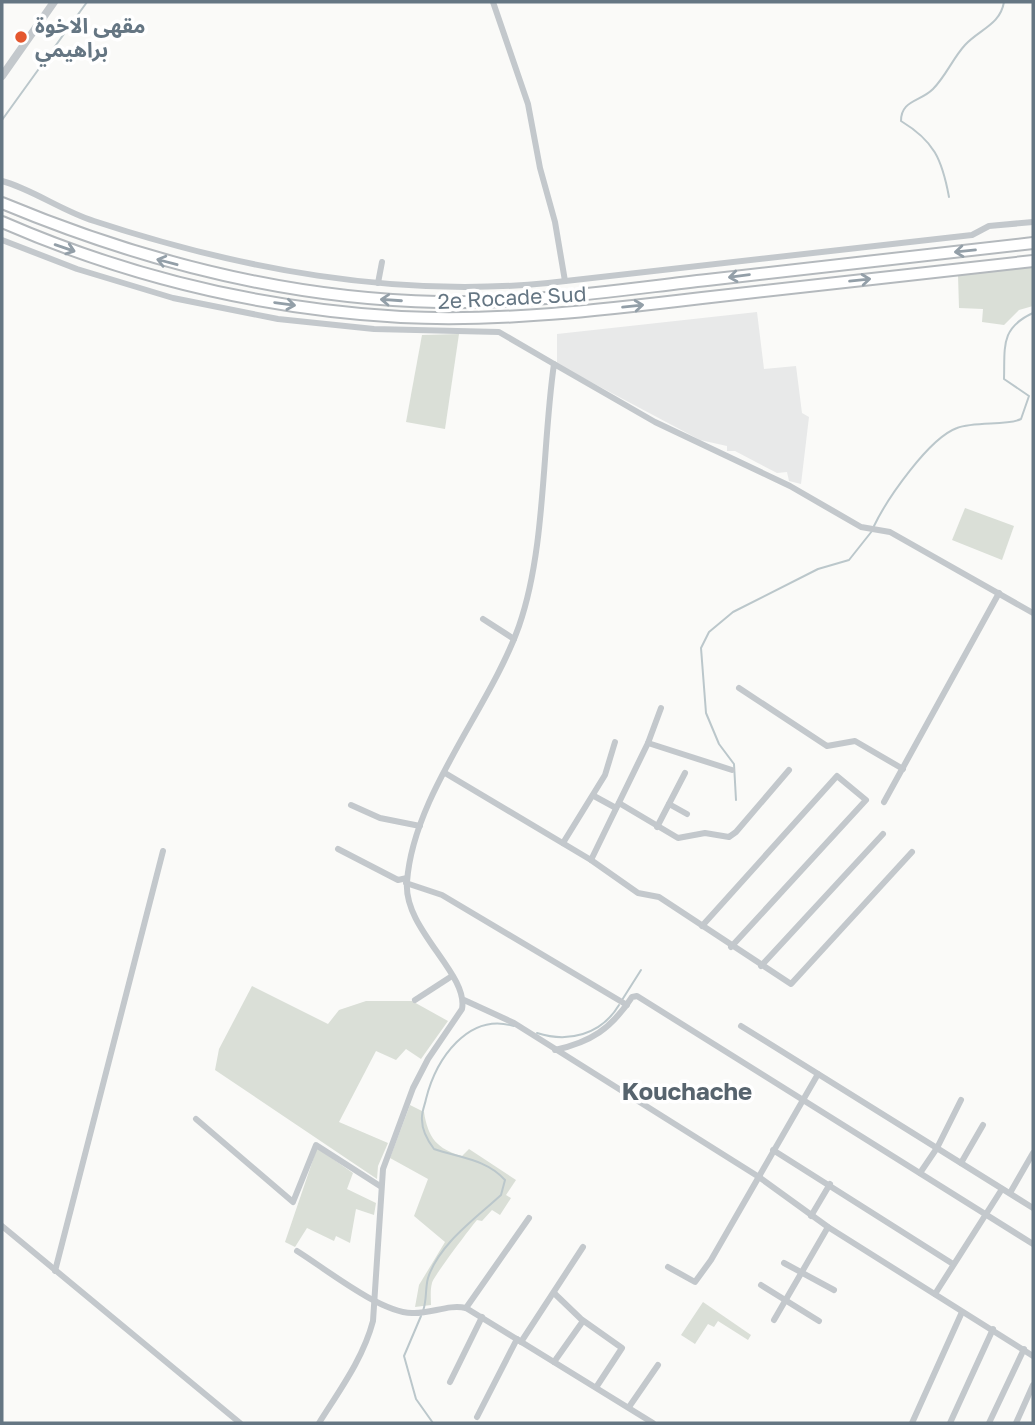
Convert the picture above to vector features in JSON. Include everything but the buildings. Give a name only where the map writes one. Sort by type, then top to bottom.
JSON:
[{"type":"highway","name":"2e Rocade Sud","points":[[2,203],[98,241],[218,275],[304,291],[438,302],[481,302],[621,290],[1033,243]]},
{"type":"highway","name":"2e Rocade Sud","points":[[2,222],[101,260],[227,295],[348,313],[402,317],[466,318],[574,313],[1033,261]]},
{"type":"street","points":[[3,73],[54,2]]},
{"type":"street","points":[[494,2],[528,104],[540,168],[555,222],[565,281]]},
{"type":"street","points":[[2,180],[91,221],[207,256],[285,271],[378,283],[497,288],[972,235],[989,226],[1033,222]]},
{"type":"street","points":[[2,240],[77,269],[173,298],[278,318],[374,329],[499,332],[655,422],[778,480],[861,527],[883,529],[1033,613]]},
{"type":"street","points":[[378,283],[382,262]]},
{"type":"street","points":[[554,364],[530,580],[502,668],[445,773],[420,827],[407,880],[408,905],[415,920],[452,976],[464,1000],[535,1036],[759,1177],[811,1216],[1033,1356]]},
{"type":"street","points":[[884,802],[999,593]]},
{"type":"street","points":[[483,619],[513,639]]},
{"type":"street","points":[[738,688],[827,746],[855,741],[903,769]]},
{"type":"street","points":[[591,860],[648,743],[661,708]]},
{"type":"street","points":[[563,843],[605,775],[615,742]]},
{"type":"street","points":[[648,743],[732,770]]},
{"type":"street","points":[[594,796],[678,838],[705,833],[733,835],[789,770]]},
{"type":"street","points":[[445,773],[591,860],[638,892],[659,897],[731,947],[791,984],[912,852]]},
{"type":"street","points":[[657,827],[685,773]]},
{"type":"street","points":[[702,926],[837,776],[866,800],[731,947]]},
{"type":"street","points":[[669,804],[687,814]]},
{"type":"street","points":[[351,805],[369,815],[420,827]]},
{"type":"street","points":[[761,966],[883,834]]},
{"type":"street","points":[[338,849],[398,880],[407,880],[442,895],[627,1005]]},
{"type":"street","points":[[55,1271],[163,851]]},
{"type":"street","points":[[415,1000],[452,976]]},
{"type":"street","points":[[555,1051],[582,1044],[611,1025],[637,996],[1033,1244]]},
{"type":"street","points":[[319,1423],[368,1340],[374,1299],[383,1169],[413,1088],[428,1059],[462,1009],[464,1000]]},
{"type":"street","points":[[741,1026],[1033,1208]]},
{"type":"street","points":[[668,1267],[695,1282],[712,1260],[818,1074]]},
{"type":"street","points":[[920,1173],[937,1148],[961,1100]]},
{"type":"street","points":[[196,1119],[293,1202],[316,1145],[380,1186]]},
{"type":"street","points":[[961,1163],[983,1125]]},
{"type":"street","points":[[773,1150],[953,1264]]},
{"type":"street","points":[[1010,1193],[1033,1153]]},
{"type":"street","points":[[811,1216],[830,1185]]},
{"type":"street","points":[[935,1294],[1002,1189]]},
{"type":"street","points":[[466,1308],[529,1217]]},
{"type":"street","points":[[2,1226],[240,1423]]},
{"type":"street","points":[[774,1320],[828,1227]]},
{"type":"street","points":[[477,1417],[519,1340],[554,1293],[583,1247]]},
{"type":"street","points":[[298,1251],[374,1299],[413,1313],[457,1306],[466,1308],[653,1423]]},
{"type":"street","points":[[784,1264],[834,1290]]},
{"type":"street","points":[[761,1285],[819,1321]]},
{"type":"street","points":[[554,1293],[583,1321],[622,1348],[597,1387]]},
{"type":"street","points":[[912,1423],[962,1312]]},
{"type":"street","points":[[450,1381],[482,1317]]},
{"type":"street","points":[[554,1362],[583,1321]]},
{"type":"street","points":[[950,1423],[993,1329]]},
{"type":"street","points":[[989,1423],[1024,1349]]},
{"type":"street","points":[[629,1407],[658,1365]]},
{"type":"street","points":[[1016,1423],[1033,1385]]},
{"type":"shaded area","points":[[1033,267],[1033,306],[1019,310],[1004,325],[982,322],[983,309],[959,308],[958,275]]},
{"type":"shaded area","points":[[757,312],[764,369],[796,366],[802,413],[809,417],[801,484],[789,481],[787,472],[777,473],[735,451],[727,451],[727,446],[700,440],[557,364],[557,334]]},
{"type":"shaded area","points":[[459,334],[445,429],[406,422],[422,335]]},
{"type":"shaded area","points":[[965,508],[1014,526],[1002,560],[952,540]]},
{"type":"shaded area","points":[[252,986],[328,1024],[339,1010],[366,1001],[412,1001],[448,1021],[421,1059],[406,1049],[396,1060],[376,1051],[339,1122],[388,1143],[378,1166],[377,1179],[215,1070],[219,1049]]},
{"type":"shaded area","points":[[410,1105],[424,1112],[431,1136],[440,1146],[462,1156],[469,1149],[516,1180],[506,1195],[511,1198],[500,1215],[492,1210],[482,1221],[477,1220],[460,1241],[432,1283],[431,1305],[415,1307],[419,1285],[445,1242],[414,1216],[428,1179],[390,1158]]},
{"type":"shaded area","points":[[317,1148],[353,1173],[347,1189],[376,1203],[374,1215],[356,1209],[350,1243],[336,1236],[334,1241],[307,1228],[295,1247],[285,1242]]},
{"type":"shaded area","points":[[703,1302],[751,1335],[748,1340],[718,1321],[714,1327],[708,1324],[695,1344],[681,1335]]},
{"type":"waterway","points":[[2,120],[87,2]]},
{"type":"waterway","points":[[949,197],[935,152],[921,136],[901,121],[902,114],[908,105],[933,89],[965,45],[998,16],[1004,2]]},
{"type":"waterway","points":[[874,526],[910,471],[946,434],[964,426],[1021,419],[1029,396],[1004,379],[1005,348],[1015,325],[1033,313]]},
{"type":"waterway","points":[[736,800],[734,764],[719,744],[706,713],[701,648],[709,632],[733,612],[818,569],[849,560],[872,531]]},
{"type":"waterway","points":[[622,1000],[641,970]]},
{"type":"waterway","points":[[537,1033],[560,1037],[583,1034],[603,1023],[619,1005]]},
{"type":"waterway","points":[[423,1311],[428,1278],[440,1254],[501,1195],[505,1180],[481,1163],[434,1149],[424,1132],[423,1109],[438,1069],[457,1042],[482,1026],[497,1023],[514,1026]]},
{"type":"waterway","points":[[421,1316],[404,1356],[416,1399],[433,1423]]},
{"type":"place","name":"مقهى الاخوة براهيمي","points":[[21,37]]},
{"type":"district","name":"Kouchache","points":[[687,1090]]}]
